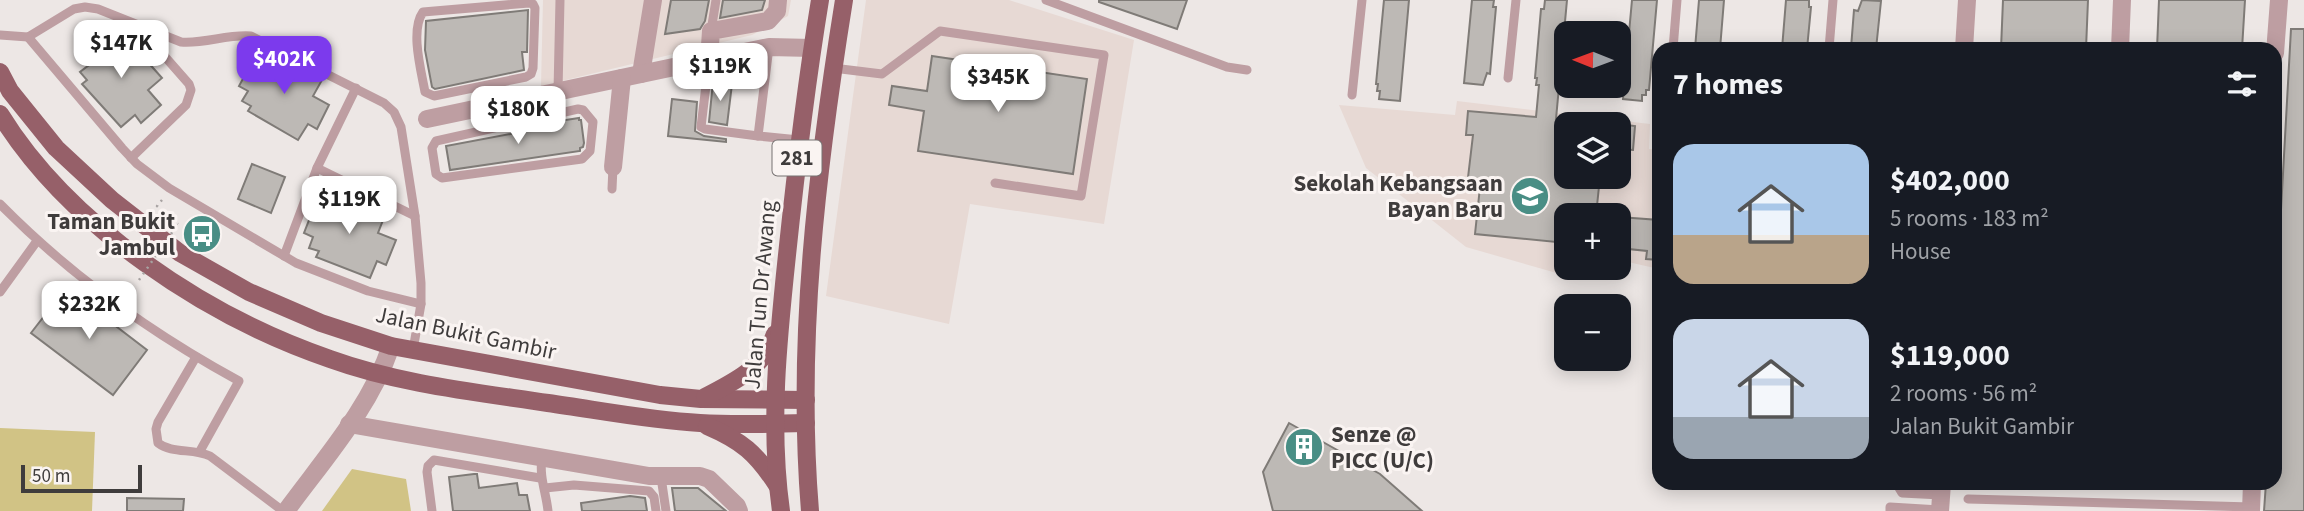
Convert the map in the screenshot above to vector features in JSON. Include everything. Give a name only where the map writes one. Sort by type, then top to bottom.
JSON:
[{"type":"main road","name":"Jalan Tun Dr Awang","points":[[781,511],[775,400],[781,318],[799,140],[820,0]]},
{"type":"main road","name":"281","points":[[810,511],[806,423],[807,318],[823,139],[844,0]]},
{"type":"main road","name":"Jalan Bukit Gambir","points":[[0,72],[10,92],[57,148],[112,200],[180,253],[249,292],[321,323],[391,346],[660,396],[806,400]]},
{"type":"main road","points":[[0,114],[40,168],[82,213],[151,268],[224,311],[285,342],[332,360],[438,387],[627,416],[700,423],[806,423]]},
{"type":"main road","points":[[701,399],[752,371],[771,345],[781,318]]},
{"type":"main road","points":[[700,423],[734,438],[752,452],[778,486]]},
{"type":"street","points":[[640,74],[653,0]]},
{"type":"street","points":[[709,60],[711,31],[768,21],[777,11],[778,0]]},
{"type":"street","points":[[1964,42],[1967,0]]},
{"type":"street","points":[[2120,42],[2122,0]]},
{"type":"street","points":[[2276,42],[2279,0]]},
{"type":"street","points":[[432,118],[769,47],[812,48]]},
{"type":"street","points":[[613,167],[622,78]]},
{"type":"street","points":[[284,511],[362,407],[382,373],[391,346]]},
{"type":"street","points":[[362,368],[365,389],[362,407]]},
{"type":"street","points":[[349,424],[661,477],[709,479],[739,511]]},
{"type":"street","points":[[2251,509],[2252,490]]},
{"type":"lane","points":[[558,92],[560,0]]},
{"type":"lane","points":[[711,31],[716,0]]},
{"type":"lane","points":[[1046,0],[1227,66],[1247,70]]},
{"type":"lane","points":[[1352,95],[1362,0]]},
{"type":"lane","points":[[1508,78],[1517,0]]},
{"type":"lane","points":[[1674,42],[1677,0]]},
{"type":"lane","points":[[1830,42],[1833,0]]},
{"type":"lane","points":[[533,4],[531,74],[523,78],[434,96],[425,92],[418,51],[418,22],[424,12],[533,4]]},
{"type":"lane","points":[[0,35],[28,37],[74,9],[85,7],[98,9],[181,42],[193,43],[235,34],[251,36],[384,103],[394,112],[401,127],[415,216],[421,272],[421,304],[413,350]]},
{"type":"lane","points":[[131,158],[186,105],[191,90],[189,84],[137,24]]},
{"type":"lane","points":[[834,68],[882,74],[940,31],[1104,55],[1081,196],[995,183]]},
{"type":"lane","points":[[28,37],[131,158],[169,188],[284,256],[368,291],[421,304]]},
{"type":"lane","points":[[758,136],[769,47]]},
{"type":"lane","points":[[709,60],[701,127],[799,140]]},
{"type":"lane","points":[[519,122],[523,78]]},
{"type":"lane","points":[[284,256],[317,168],[356,88]]},
{"type":"lane","points":[[432,118],[434,96]]},
{"type":"lane","points":[[583,110],[593,122],[590,151],[582,159],[442,178],[436,174],[432,148],[436,141],[519,122],[583,110]]},
{"type":"lane","points":[[612,189],[613,167]]},
{"type":"lane","points":[[317,168],[415,216]]},
{"type":"lane","points":[[0,204],[37,241],[146,327],[239,381],[200,451]]},
{"type":"lane","points":[[0,292],[37,241]]},
{"type":"lane","points":[[196,357],[158,422],[158,443],[165,448],[200,451],[210,456],[284,511]]},
{"type":"lane","points":[[542,458],[540,478],[545,488],[548,511]]},
{"type":"lane","points":[[432,511],[428,466],[434,460],[540,478]]},
{"type":"lane","points":[[661,477],[666,511]]},
{"type":"lane","points":[[545,488],[574,485],[649,491],[654,497],[656,511]]},
{"type":"lane","points":[[1900,490],[1902,494],[1941,500]]},
{"type":"lane","points":[[1968,499],[2251,509]]},
{"type":"lane","points":[[1890,511],[1890,507],[1941,500]]},
{"type":"path","points":[[139,280],[178,224],[158,206]]},
{"type":"shaded area","points":[[543,0],[791,0],[788,16],[752,35],[541,86]]},
{"type":"shaded area","points":[[866,0],[1009,0],[1134,40],[1104,224],[970,204],[949,324],[826,296]]},
{"type":"shaded area","name":"Sekolah Kebangsaan Bayan Baru","points":[[1457,101],[1554,113],[1554,189],[1631,189],[1631,122],[1650,124],[1652,267],[1631,263],[1631,203],[1554,203],[1554,272],[1466,247],[1366,168],[1339,105],[1455,115]]},
{"type":"shaded area","points":[[0,428],[95,432],[92,511],[0,511]]},
{"type":"shaded area","points":[[352,469],[406,479],[411,511],[322,511]]},
{"type":"building","points":[[671,0],[709,0],[705,21],[700,29],[665,34]]},
{"type":"building","points":[[723,0],[765,0],[762,10],[720,18]]},
{"type":"building","points":[[1099,0],[1187,0],[1177,29]]},
{"type":"building","points":[[1384,0],[1409,0],[1400,101],[1379,99],[1380,91],[1377,91]]},
{"type":"building","points":[[1472,0],[1494,0],[1493,7],[1496,7],[1490,74],[1487,73],[1483,85],[1464,83]]},
{"type":"building","points":[[1545,0],[1567,0],[1565,21],[1554,21],[1554,98],[1558,98],[1557,112],[1554,112],[1554,189],[1599,189],[1597,203],[1554,203],[1554,242],[1475,234],[1480,187],[1467,186],[1473,135],[1466,135],[1468,111],[1536,117],[1539,85],[1536,85],[1535,78],[1541,9],[1544,9]]},
{"type":"building","points":[[1632,0],[1657,0],[1649,90],[1646,90],[1646,95],[1642,95],[1642,101],[1623,99],[1631,98]]},
{"type":"building","points":[[1699,0],[1724,0],[1721,42],[1696,42]]},
{"type":"building","points":[[1786,0],[1809,0],[1811,7],[1808,42],[1783,42]]},
{"type":"building","points":[[1862,0],[1881,1],[1877,42],[1851,42],[1854,10],[1858,11]]},
{"type":"building","points":[[2003,0],[2088,0],[2086,42],[2001,42]]},
{"type":"building","points":[[2159,0],[2245,0],[2242,42],[2157,42]]},
{"type":"building","points":[[528,10],[527,52],[522,52],[524,70],[435,89],[432,87],[425,50],[426,21]]},
{"type":"building","points":[[2291,29],[2304,29],[2304,511],[2264,511],[2266,490],[2282,490],[2282,192]]},
{"type":"building","points":[[122,33],[162,78],[148,90],[161,105],[141,123],[135,115],[121,127],[82,84],[87,80],[80,72],[89,65],[82,57],[100,40],[106,47]]},
{"type":"building","points":[[268,52],[322,80],[313,96],[329,105],[317,129],[308,124],[298,140],[248,111],[251,106],[242,101],[248,91],[239,86],[251,64],[259,69]]},
{"type":"building","points":[[932,56],[1087,79],[1073,174],[918,151],[924,111],[889,105],[892,86],[927,91]]},
{"type":"building","points":[[713,82],[732,84],[727,125],[709,122]]},
{"type":"building","points":[[672,99],[697,102],[695,131],[704,136],[726,139],[726,142],[668,136]]},
{"type":"building","points":[[579,118],[584,143],[580,151],[450,170],[446,146],[559,125],[559,121]]},
{"type":"building","points":[[1631,126],[1635,126],[1631,150]]},
{"type":"building","points":[[252,164],[285,177],[271,213],[238,199]]},
{"type":"building","points":[[329,193],[385,215],[378,233],[396,240],[386,265],[377,261],[370,278],[316,257],[319,251],[309,248],[313,237],[304,233],[313,210],[321,213]]},
{"type":"building","points":[[1631,218],[1652,219],[1652,259],[1646,259],[1647,251],[1631,249]]},
{"type":"building","points":[[66,288],[147,350],[113,395],[31,333]]},
{"type":"building","name":"Senze @ PICC (U/C)","points":[[1289,423],[1380,474],[1422,511],[1273,511],[1263,472]]},
{"type":"building","points":[[477,474],[479,488],[517,483],[519,495],[527,495],[530,511],[453,511],[449,477]]},
{"type":"building","points":[[672,488],[698,488],[726,511],[675,511]]},
{"type":"building","points":[[630,496],[645,498],[647,511],[582,511],[581,503]]},
{"type":"building","points":[[127,498],[184,499],[183,511],[127,511]]},
{"type":"place","name":"Sekolah Kebangsaan Bayan Baru","points":[[1530,196]]},
{"type":"place","name":"Taman Bukit Jambul","points":[[202,234]]},
{"type":"place","name":"Senze @ PICC (U/C)","points":[[1304,447]]}]
